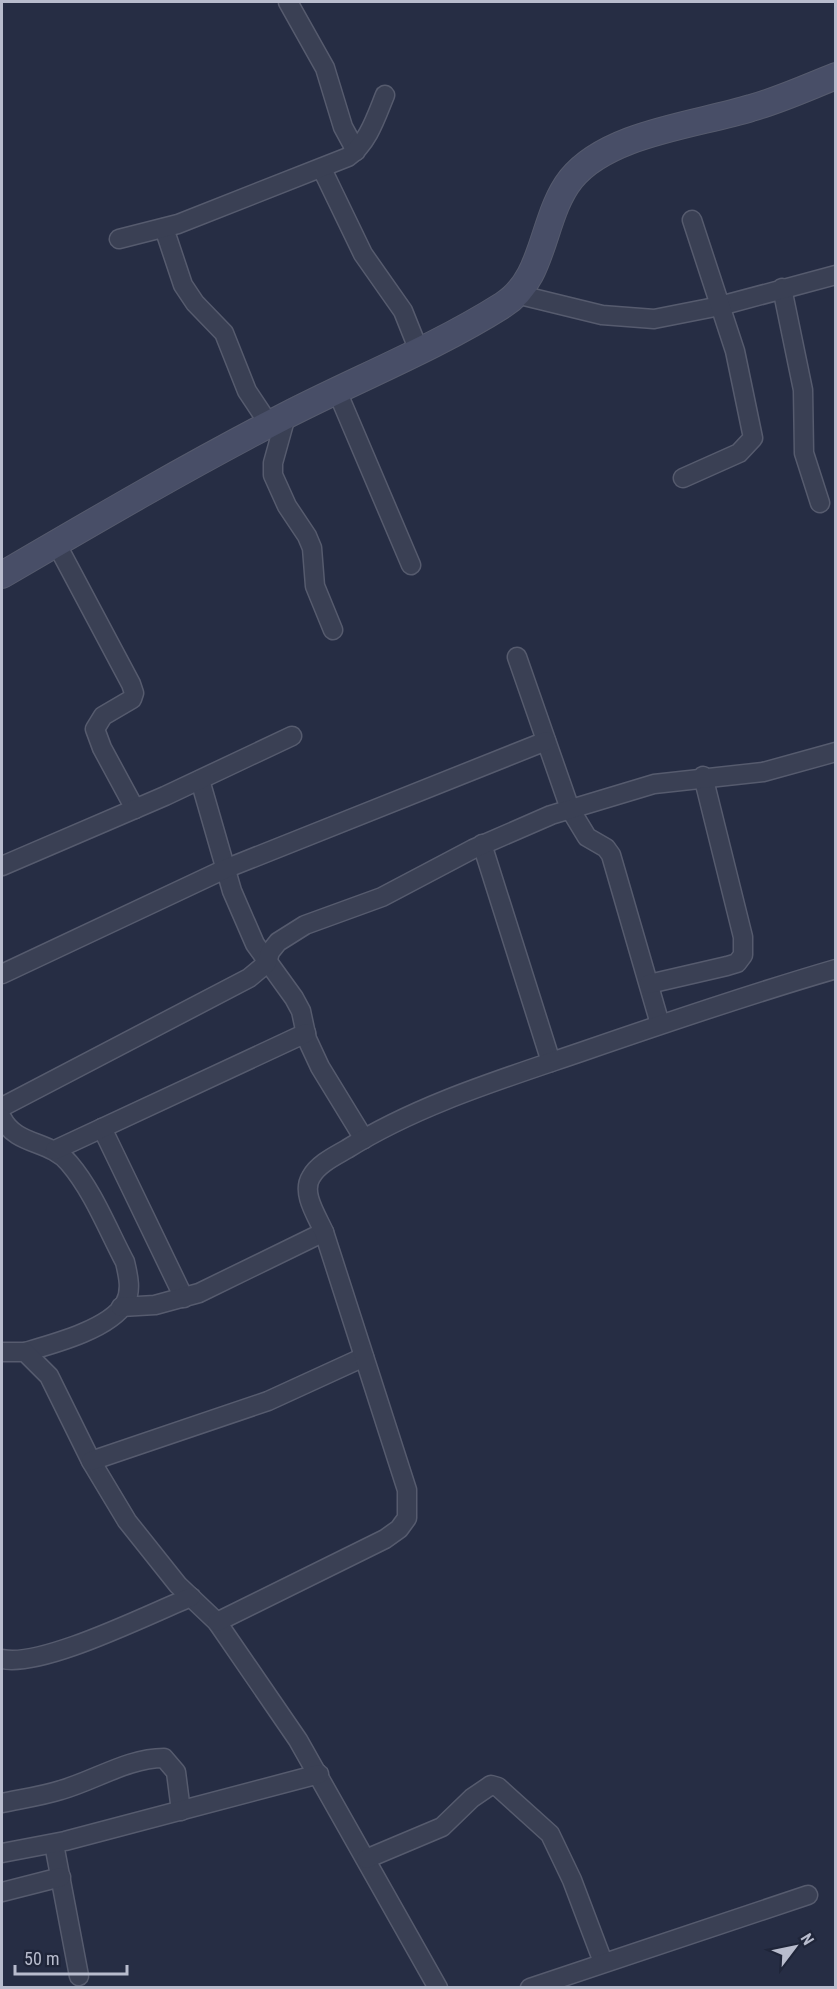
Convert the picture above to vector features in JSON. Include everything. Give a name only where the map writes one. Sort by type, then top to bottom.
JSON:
[{"type":"main road","points":[[2,575],[208,456],[480,319],[516,294],[523,288],[534,267],[557,201],[571,179],[586,164],[605,151],[637,139],[757,107],[836,76]]},
{"type":"street","points":[[288,2],[325,68],[343,128],[356,151]]},
{"type":"street","points":[[119,240],[164,228],[322,169],[356,151],[371,128],[385,95]]},
{"type":"street","points":[[322,169],[363,254],[403,311],[419,351]]},
{"type":"street","points":[[683,478],[739,453],[753,438],[741,375],[692,220]]},
{"type":"street","points":[[164,228],[183,285],[195,303],[224,333],[248,391],[278,420],[273,475],[286,506],[308,536],[312,548],[315,586],[333,630]]},
{"type":"street","points":[[516,294],[602,315],[637,318],[673,317],[836,276]]},
{"type":"street","points":[[782,288],[804,390],[804,453],[820,503]]},
{"type":"street","points":[[337,391],[411,565]]},
{"type":"street","points":[[56,543],[134,693],[132,699],[103,716],[95,729],[102,748],[135,809]]},
{"type":"street","points":[[517,657],[570,809],[587,837],[606,848],[611,855],[660,1024]]},
{"type":"street","points":[[2,866],[200,780],[292,736]]},
{"type":"street","points":[[2,974],[98,931],[225,869],[546,741]]},
{"type":"street","points":[[2,1107],[249,978],[267,963],[270,952],[278,942],[305,925],[382,897],[482,844],[570,809],[644,786],[703,776],[780,768],[836,752]]},
{"type":"street","points":[[649,984],[737,963],[743,955],[742,937],[703,776]]},
{"type":"street","points":[[200,780],[225,869],[240,909],[267,963],[294,998],[301,1011],[306,1033],[320,1067],[364,1139]]},
{"type":"street","points":[[482,844],[551,1062]]},
{"type":"street","points":[[217,1622],[378,1543],[399,1530],[407,1518],[407,1490],[324,1232],[310,1200],[308,1186],[310,1177],[319,1167],[364,1139],[454,1098],[660,1024],[836,969]]},
{"type":"street","points":[[55,1150],[306,1033]]},
{"type":"street","points":[[2,1118],[7,1128],[19,1138],[55,1150],[69,1163],[125,1262],[129,1279],[129,1291],[121,1307],[112,1316],[75,1336],[25,1352],[2,1352]]},
{"type":"street","points":[[102,1128],[184,1298]]},
{"type":"street","points":[[121,1307],[155,1305],[184,1298],[324,1232]]},
{"type":"street","points":[[25,1352],[38,1362],[49,1376],[91,1461],[127,1521],[156,1561],[217,1622],[268,1695],[319,1774],[438,1988]]},
{"type":"street","points":[[91,1461],[268,1401],[364,1357]]},
{"type":"street","points":[[2,1659],[19,1661],[52,1654],[191,1597]]},
{"type":"street","points":[[2,1803],[63,1790],[105,1772],[155,1758],[164,1758],[176,1772],[181,1811]]},
{"type":"street","points":[[2,1853],[54,1844],[319,1774]]},
{"type":"street","points":[[366,1859],[442,1827],[483,1789],[491,1785],[498,1787],[550,1834],[572,1880],[603,1962]]},
{"type":"street","points":[[54,1844],[79,1976]]},
{"type":"street","points":[[2,1892],[61,1877]]},
{"type":"street","points":[[531,1988],[808,1895]]}]
